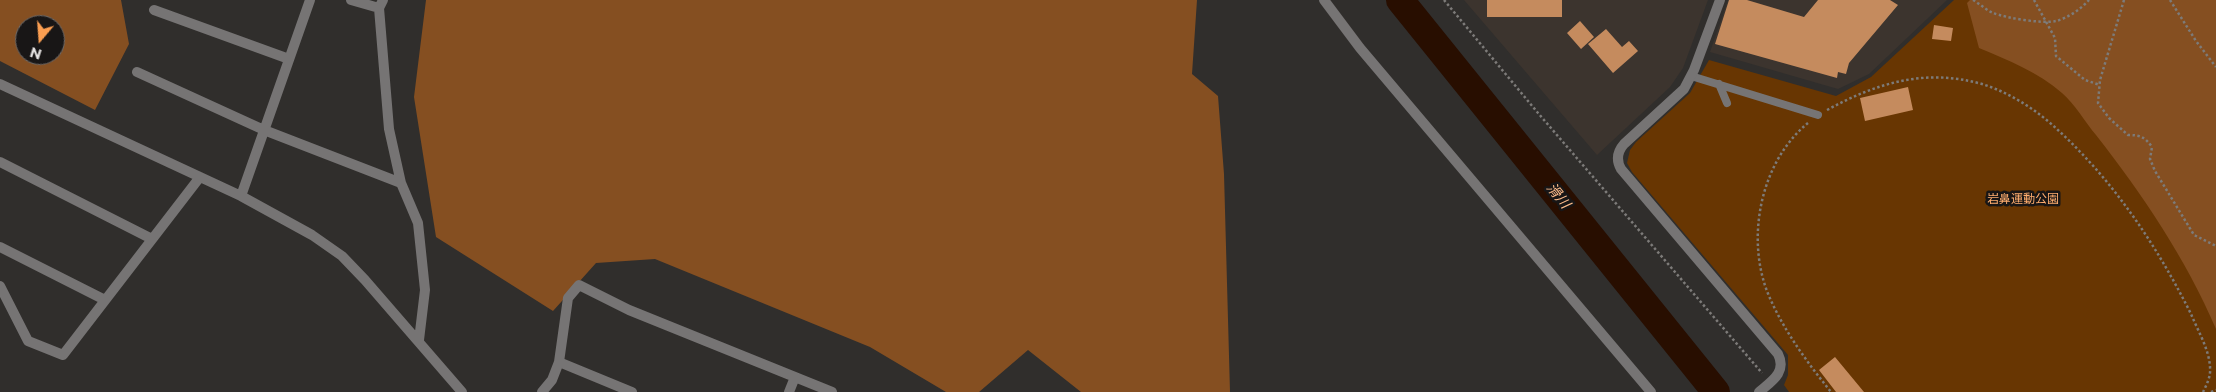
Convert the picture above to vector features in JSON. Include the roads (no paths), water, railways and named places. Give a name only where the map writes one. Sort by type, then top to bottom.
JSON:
[{"type":"street","points":[[241,196],[310,0]]},
{"type":"street","points":[[351,0],[381,4],[389,129],[401,183],[418,223],[425,290],[419,340]]},
{"type":"street","points":[[1324,0],[1366,55],[1651,392]]},
{"type":"street","points":[[1720,0],[1691,76],[1684,89],[1620,148],[1617,162],[1620,169],[1778,354],[1781,367],[1778,376],[1765,387]]},
{"type":"street","points":[[154,10],[289,59]]},
{"type":"street","points":[[137,72],[264,130],[401,183]]},
{"type":"street","points":[[0,84],[241,196],[312,236],[342,256],[419,340],[462,392]]},
{"type":"street","points":[[0,162],[152,239]]},
{"type":"street","points":[[0,286],[28,341],[63,355],[200,177]]},
{"type":"street","points":[[0,248],[106,300]]},
{"type":"street","points":[[542,392],[552,380],[559,362],[568,298],[579,285],[629,310],[832,392]]},
{"type":"street","points":[[559,362],[632,392]]},
{"type":"street","points":[[789,392],[795,376]]},
{"type":"lane","points":[[1691,76],[1818,115]]},
{"type":"lane","points":[[1719,84],[1727,103]]},
{"type":"waterway","name":"滑川","points":[[1400,0],[1716,392]]},
{"type":"park label","name":"岩鼻運動公園","points":[[2023,199]]}]
